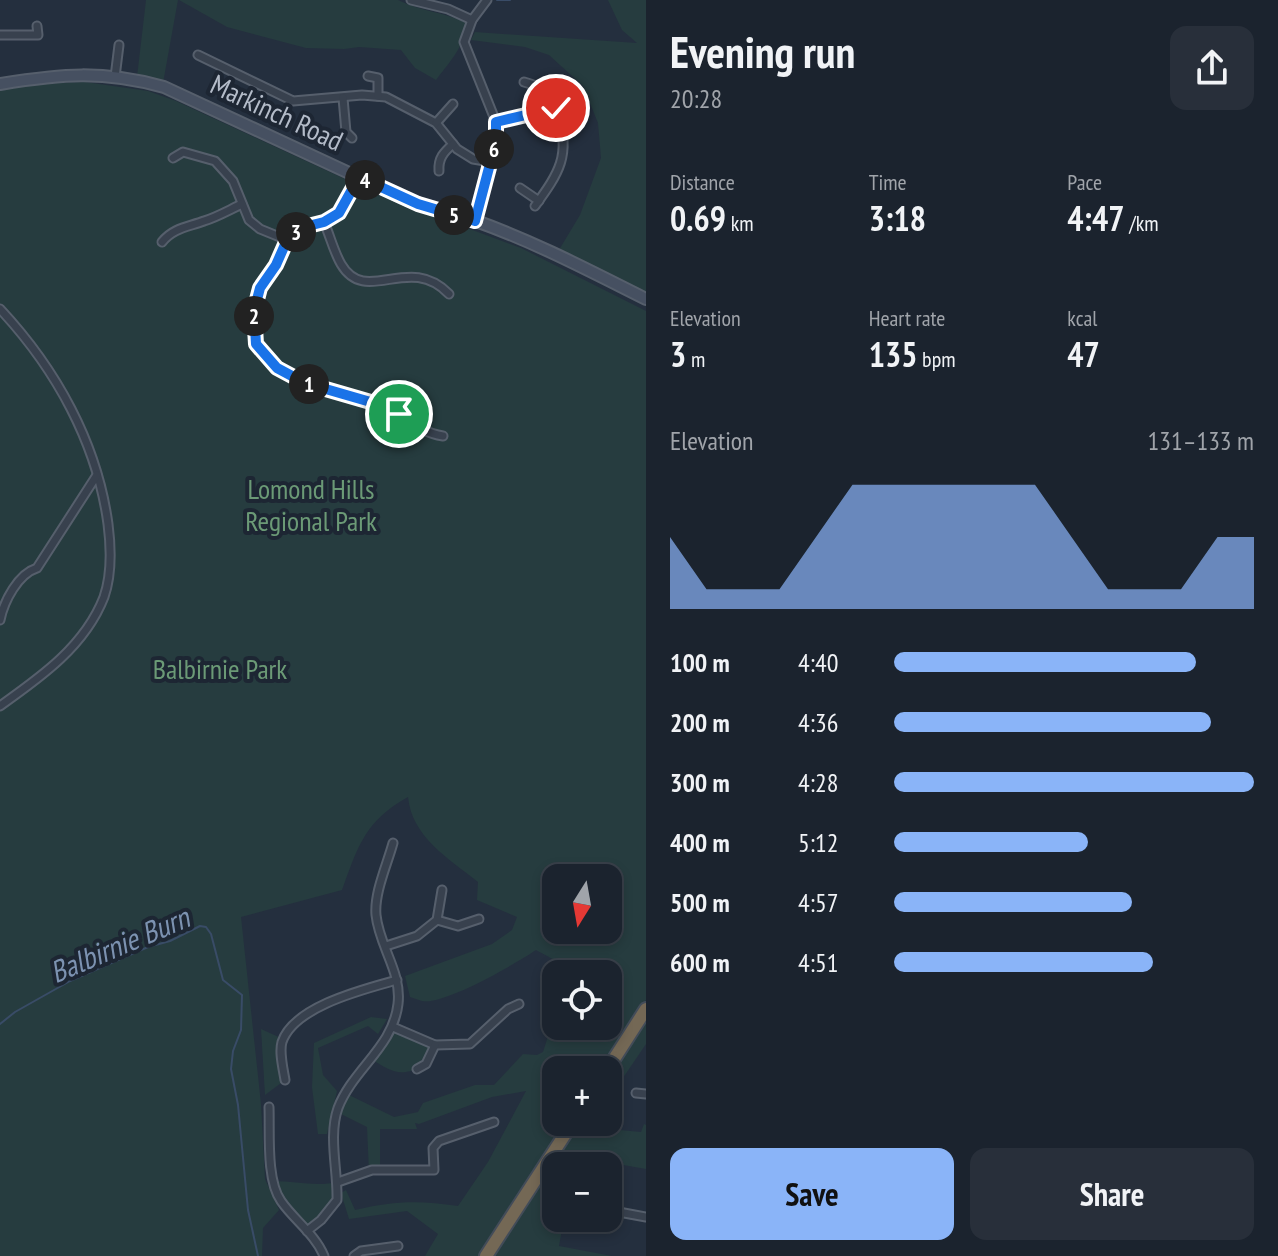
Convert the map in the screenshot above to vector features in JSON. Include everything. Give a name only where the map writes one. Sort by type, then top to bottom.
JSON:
[{"type":"highway","points":[[616,1056],[646,1009]]},
{"type":"highway","points":[[486,1256],[564,1136]]},
{"type":"main road","name":"Markinch Road","points":[[4,83],[61,74],[115,77],[183,95],[418,204],[475,221],[527,242],[646,299]]},
{"type":"street","points":[[411,0],[448,9],[472,20]]},
{"type":"street","points":[[475,221],[496,141],[496,122],[464,42],[472,20],[487,1]]},
{"type":"street","points":[[0,35],[39,32]]},
{"type":"street","points":[[115,77],[119,45]]},
{"type":"street","points":[[198,55],[293,101],[386,97],[436,123],[453,144],[473,159],[491,162]]},
{"type":"street","points":[[368,76],[378,78],[378,96]]},
{"type":"street","points":[[520,188],[537,204],[559,170],[565,147],[565,136],[553,96],[538,86],[524,82]]},
{"type":"street","points":[[343,98],[346,132],[352,138]]},
{"type":"street","points":[[436,123],[453,104]]},
{"type":"street","points":[[496,122],[556,108]]},
{"type":"street","points":[[439,171],[444,152],[453,144]]},
{"type":"street","points":[[173,158],[183,152],[215,161],[233,181],[249,220],[260,229],[287,240]]},
{"type":"street","points":[[359,177],[339,213],[324,222],[300,228],[287,240],[276,265],[260,288],[254,311],[256,344],[277,368],[305,383],[374,403],[418,427],[443,436]]},
{"type":"street","points":[[162,242],[168,234],[242,204]]},
{"type":"street","points":[[324,222],[342,266],[351,276],[365,282],[421,276],[439,282],[449,294]]},
{"type":"street","points":[[0,309],[61,389],[90,447],[104,496],[112,551],[104,596],[83,633],[57,664],[0,706]]},
{"type":"street","points":[[0,620],[6,601],[25,572],[37,568],[97,475]]},
{"type":"street","points":[[307,1231],[321,1220],[337,1200],[334,1140],[337,1112],[350,1082],[384,1044],[393,1027],[399,1001],[397,980],[376,912],[393,843]]},
{"type":"street","points":[[386,946],[417,936],[437,920],[442,890]]},
{"type":"street","points":[[437,920],[458,926],[479,919]]},
{"type":"street","points":[[285,1080],[281,1048],[283,1039],[294,1026],[333,999],[397,980]]},
{"type":"street","points":[[393,1027],[435,1045],[470,1044],[508,1009],[519,1004]]},
{"type":"street","points":[[417,1069],[426,1064],[435,1045]]},
{"type":"street","points":[[636,1093],[646,1094]]},
{"type":"street","points":[[269,1107],[274,1188],[280,1200],[320,1245],[324,1256]]},
{"type":"street","points":[[338,1182],[372,1170],[434,1170],[433,1148],[439,1141],[494,1122]]},
{"type":"street","points":[[622,1213],[646,1217]]},
{"type":"street","points":[[354,1256],[361,1251],[381,1252],[398,1246]]},
{"type":"green space","points":[[146,0],[178,0],[163,83],[137,77]]},
{"type":"green space","points":[[179,0],[398,0],[465,22],[465,30],[456,53],[436,80],[415,68],[401,50],[306,48],[227,27]]},
{"type":"green space","points":[[608,0],[646,0],[646,293],[559,250],[580,215],[601,158],[598,123],[583,86],[549,55],[525,47],[471,40],[475,32],[637,43],[622,30]]},
{"type":"green space","name":"Lomond Hills Regional Park","points":[[85,82],[148,91],[345,179],[349,184],[521,248],[646,311],[646,1000],[622,1037],[622,960],[554,960],[536,950],[447,997],[422,1001],[410,997],[405,976],[492,944],[512,930],[517,917],[477,900],[478,882],[433,846],[416,824],[408,797],[393,806],[365,836],[342,890],[241,917],[261,1104],[265,1179],[279,1210],[263,1228],[262,1256],[0,1256],[0,90],[47,83]]},
{"type":"green space","points":[[371,1017],[387,1019],[378,1034],[368,1026],[318,1048],[323,1075],[337,1091],[327,1134],[318,1134],[312,1087],[314,1043]]},
{"type":"green space","points":[[646,1023],[646,1044],[622,1079],[622,1058]]},
{"type":"green space","points":[[261,1029],[283,1039],[285,1080],[265,1095]]},
{"type":"green space","points":[[392,1029],[435,1045],[426,1064],[410,1071],[397,1072],[370,1058]]},
{"type":"green space","name":"Lomond Hills Regional Park","points":[[547,1040],[620,1040],[609,1056],[542,1056],[542,1136],[556,1136],[546,1152],[542,1152],[542,1157],[478,1256],[425,1256],[438,1234],[407,1211],[349,1219],[341,1193],[346,1190],[355,1210],[406,1202],[458,1206],[488,1162],[526,1091],[492,1097],[415,1123],[417,1129],[380,1129],[380,1170],[369,1172],[367,1127],[337,1112],[345,1093],[394,1117],[418,1112],[423,1103],[475,1085],[494,1085],[523,1054],[543,1052]]},
{"type":"green space","points":[[646,1125],[646,1169],[622,1165],[622,1152],[559,1152],[570,1136],[622,1136],[622,1130],[641,1132]]},
{"type":"green space","points":[[542,1178],[542,1232],[562,1232],[559,1246],[612,1256],[490,1256]]},
{"type":"green space","points":[[273,1181],[338,1182],[337,1200],[307,1231],[280,1200]]},
{"type":"waterway","points":[[497,0],[510,0]]},
{"type":"waterway","name":"Balbirnie Burn","points":[[0,1024],[70,981],[200,926],[206,927],[211,934],[223,980],[242,995],[241,1030],[233,1051],[231,1069],[238,1105],[248,1210],[258,1256]]},
{"type":"route","points":[[399,414],[374,403],[305,383],[277,368],[256,344],[254,311],[260,288],[276,265],[287,240],[300,228],[324,222],[339,213],[359,177],[418,204],[475,221],[496,141],[496,122],[556,108]]},
{"type":"park label","name":"Balbirnie Park","points":[[220,668]]}]
